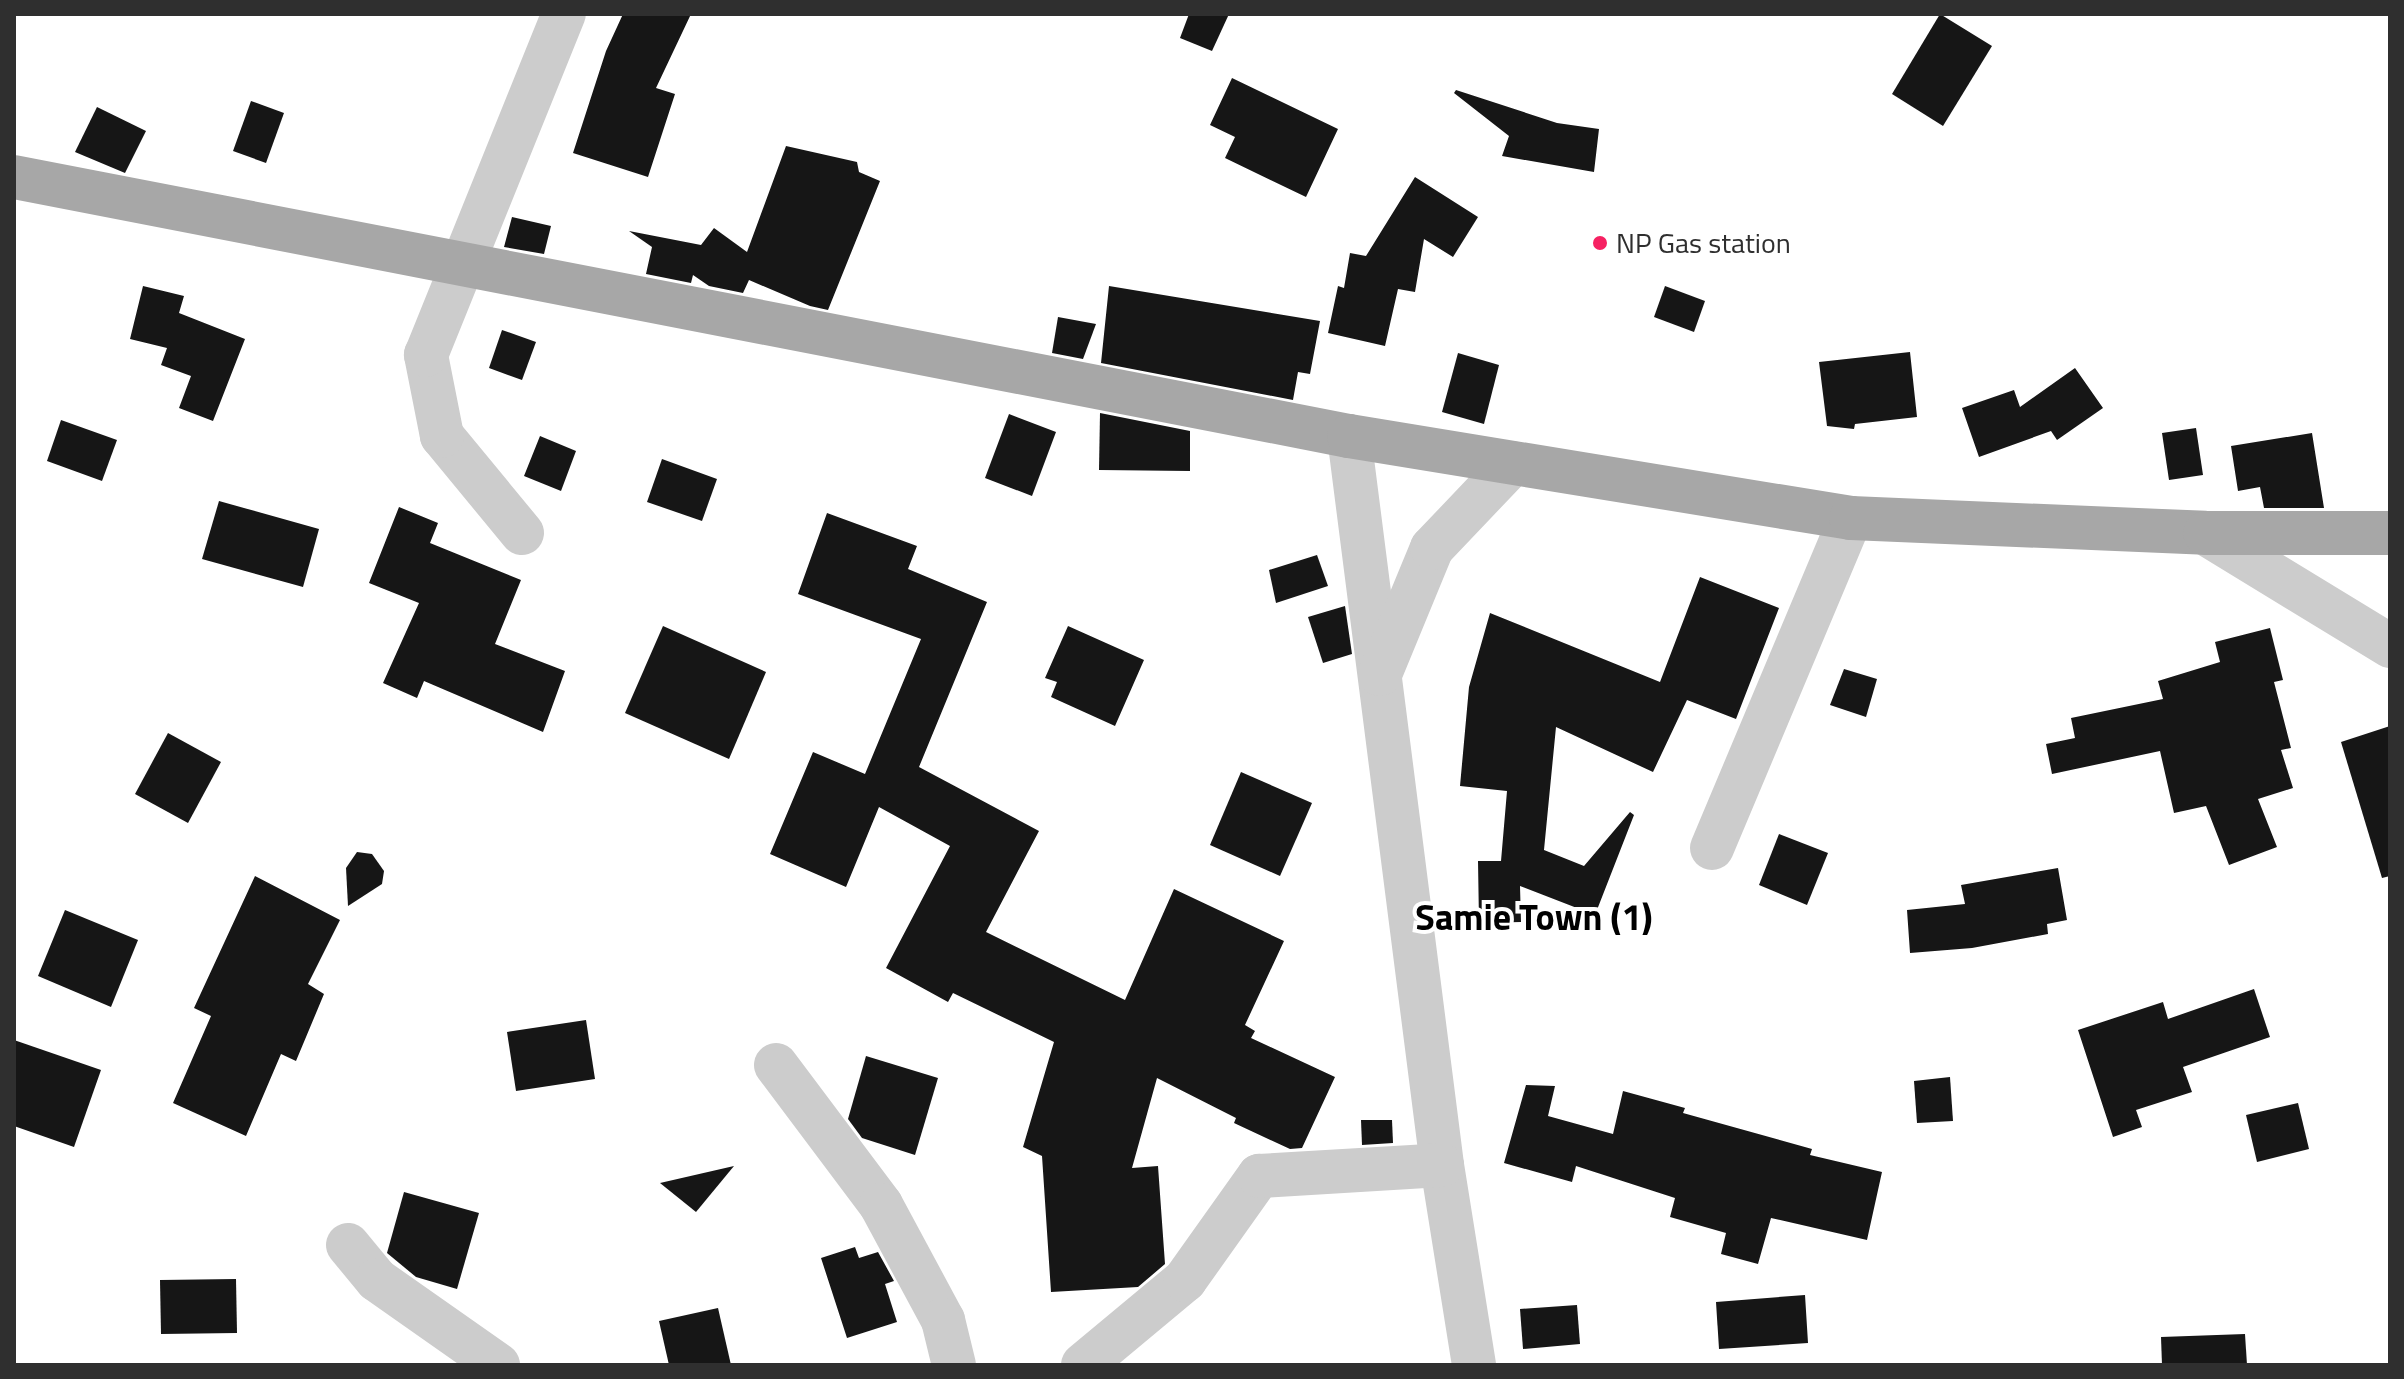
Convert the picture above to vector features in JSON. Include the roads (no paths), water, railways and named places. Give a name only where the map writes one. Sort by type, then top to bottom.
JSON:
[{"type":"main road","points":[[14,177],[1349,436],[1851,518],[2205,533],[2390,533]]},
{"type":"street","points":[[522,533],[442,436],[426,355],[564,14]]},
{"type":"street","points":[[1349,436],[1442,1165],[1474,1365]]},
{"type":"street","points":[[1379,677],[1432,548],[1513,463]]},
{"type":"street","points":[[1712,848],[1851,518]]},
{"type":"street","points":[[2205,533],[2390,646]]},
{"type":"street","points":[[776,1065],[881,1205],[943,1320],[954,1365]]},
{"type":"street","points":[[1083,1365],[1185,1280],[1259,1176],[1442,1165]]},
{"type":"street","points":[[348,1245],[377,1280],[498,1365]]},
{"type":"place","name":"NP Gas station","points":[[1600,243]]},
{"type":"district","name":"Samie Town (1)","points":[[1534,917]]}]
